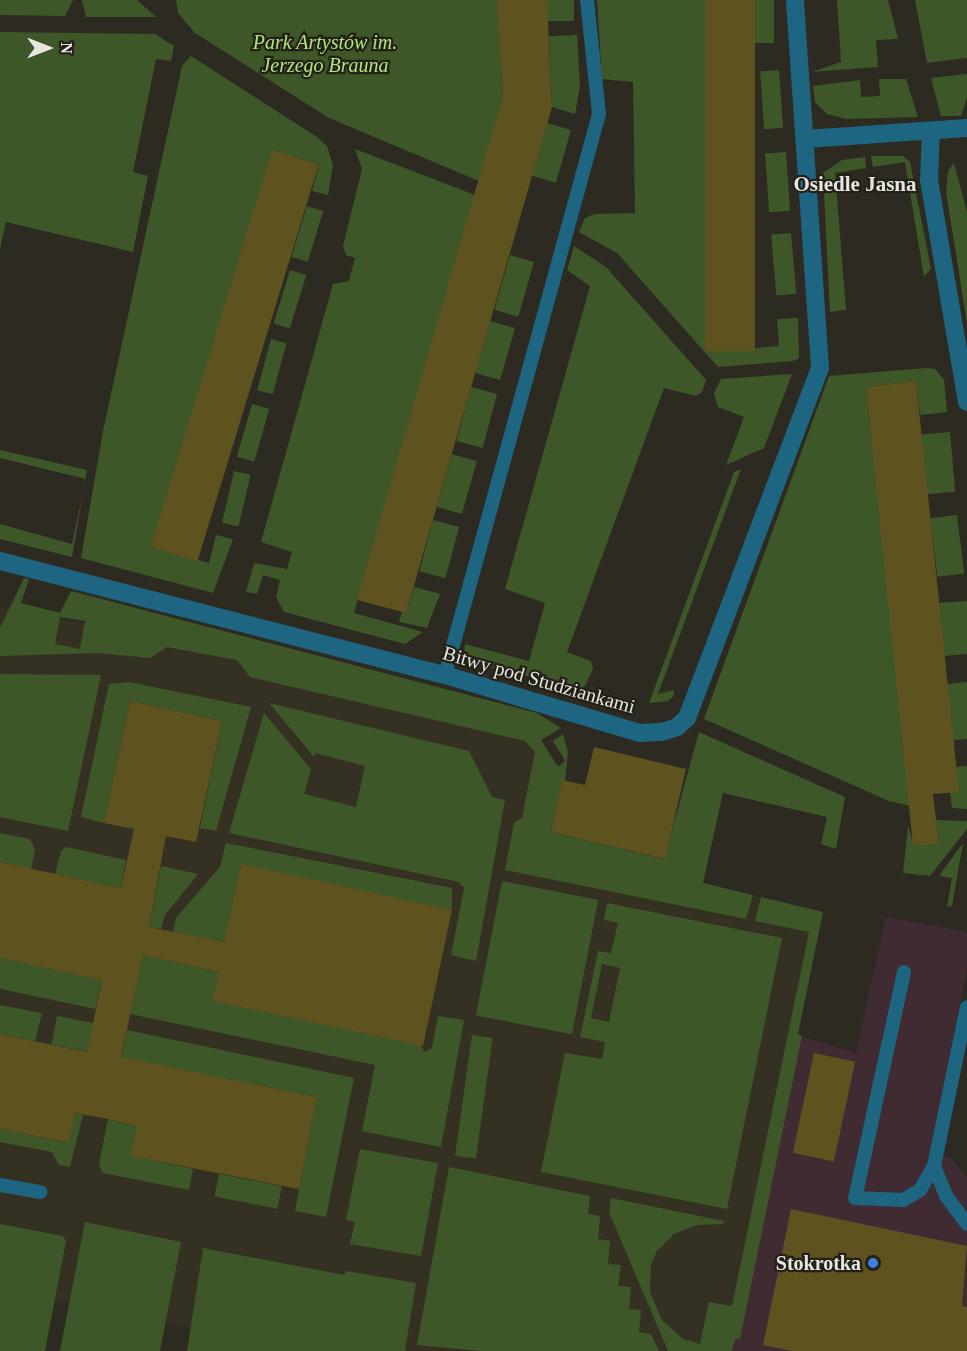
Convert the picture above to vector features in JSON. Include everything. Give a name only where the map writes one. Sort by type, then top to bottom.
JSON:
[{"type":"street","name":"Bitwy pod Studziankami","points":[[0,561],[445,675],[640,733],[662,732],[687,718],[820,368],[795,0]]},
{"type":"street","points":[[805,139],[967,128]]},
{"type":"street","points":[[932,131],[929,180],[967,402]]},
{"type":"lane","points":[[445,675],[599,114],[587,0]]},
{"type":"lane","points":[[904,972],[855,1198],[903,1200],[920,1190],[934,1166],[967,1007]]},
{"type":"lane","points":[[934,1166],[946,1196],[967,1224]]},
{"type":"lane","points":[[0,1185],[40,1192]]},
{"type":"shaded area","points":[[0,606],[526,715],[561,772],[544,846],[823,912],[732,1351],[336,1351],[267,1344],[0,1290]]},
{"type":"shaded area","points":[[886,917],[967,932],[967,970],[930,1153],[952,1158],[967,1178],[967,1351],[732,1351],[797,1035],[856,1053]]},
{"type":"green space","points":[[0,0],[73,0],[65,16],[0,15]]},
{"type":"green space","points":[[82,0],[137,0],[156,17],[86,17]]},
{"type":"green space","name":"Park Artystów im. Jerzego Brauna","points":[[176,0],[496,0],[503,95],[479,181],[329,118],[195,33],[178,13]]},
{"type":"green space","points":[[547,0],[574,0],[574,21],[547,21]]},
{"type":"green space","points":[[597,0],[705,0],[729,350],[779,346],[777,319],[798,318],[799,358],[793,361],[718,367],[617,253],[579,232],[585,218],[595,214],[635,213],[633,82],[602,79]]},
{"type":"green space","points":[[755,0],[774,0],[774,43],[755,43]]},
{"type":"green space","points":[[837,0],[888,0],[898,39],[876,40],[878,67],[812,72],[841,62]]},
{"type":"green space","points":[[915,0],[967,0],[967,58],[927,63]]},
{"type":"green space","points":[[0,32],[155,34],[174,46],[171,61],[156,59],[133,172],[148,176],[133,252],[6,222],[0,249]]},
{"type":"green space","points":[[577,35],[580,86],[575,114],[552,107],[549,36]]},
{"type":"green space","points":[[191,56],[317,137],[327,146],[333,165],[328,195],[312,191],[319,164],[272,151],[162,550],[209,563],[216,535],[233,539],[213,593],[81,558],[103,431],[182,66]]},
{"type":"green space","points":[[779,70],[783,128],[764,129],[760,71]]},
{"type":"green space","points":[[967,74],[967,98],[961,116],[941,116],[931,78]]},
{"type":"green space","points":[[879,79],[906,79],[918,117],[846,119],[827,114],[815,102],[813,86],[860,80],[861,97],[880,96]]},
{"type":"green space","points":[[547,123],[571,130],[556,183],[532,176]]},
{"type":"green space","points":[[355,149],[475,195],[354,613],[423,632],[405,644],[284,612],[276,597],[280,580],[263,575],[257,594],[246,592],[254,563],[287,569],[292,552],[261,542],[333,284],[349,281],[355,258],[346,255],[343,246],[362,169]]},
{"type":"green space","points":[[786,152],[790,211],[769,212],[765,153]]},
{"type":"green space","points":[[871,156],[903,156],[910,162],[931,269],[924,277],[905,162],[873,167]]},
{"type":"green space","points":[[865,157],[866,168],[835,173],[846,310],[830,312],[823,173],[842,160]]},
{"type":"green space","points":[[954,163],[967,212],[967,323],[946,192],[948,171]]},
{"type":"green space","points":[[307,206],[323,211],[308,262],[292,257]]},
{"type":"green space","points":[[791,233],[796,294],[776,296],[771,235]]},
{"type":"green space","points":[[574,246],[606,267],[706,380],[702,392],[696,396],[664,388],[567,652],[591,661],[593,669],[583,690],[471,662],[464,655],[465,644],[529,661],[545,603],[505,589],[590,286],[567,270]]},
{"type":"green space","points":[[510,255],[534,262],[518,317],[494,310]]},
{"type":"green space","points":[[290,270],[306,275],[290,329],[274,324]]},
{"type":"green space","points":[[490,321],[515,328],[500,380],[475,373]]},
{"type":"green space","points":[[271,339],[286,343],[273,394],[257,390]]},
{"type":"green space","points":[[935,369],[944,380],[947,412],[920,415],[916,381],[866,387],[911,806],[889,801],[704,719],[829,376]]},
{"type":"green space","points":[[792,374],[764,448],[726,465],[744,417],[718,407],[714,393],[721,379]]},
{"type":"green space","points":[[471,387],[497,394],[483,448],[457,441]]},
{"type":"green space","points":[[252,404],[269,409],[254,462],[237,457]]},
{"type":"green space","points":[[950,432],[955,492],[926,494],[921,435]]},
{"type":"green space","points":[[0,450],[87,470],[85,479],[0,458]]},
{"type":"green space","points":[[452,454],[477,461],[462,514],[437,507]]},
{"type":"green space","points":[[741,469],[658,694],[674,690],[674,695],[668,701],[649,703],[734,472]]},
{"type":"green space","points":[[234,471],[251,475],[239,526],[222,523]]},
{"type":"green space","points":[[83,492],[72,557],[0,539],[0,524],[72,544]]},
{"type":"green space","points":[[957,515],[964,574],[937,577],[930,518]]},
{"type":"green space","points":[[433,520],[459,527],[445,578],[419,571]]},
{"type":"green space","points":[[24,578],[29,579],[21,603],[60,613],[71,591],[537,713],[561,728],[541,740],[558,767],[565,761],[553,741],[563,734],[568,752],[565,781],[562,781],[551,832],[664,859],[699,732],[845,797],[836,849],[821,844],[827,817],[723,793],[703,883],[753,895],[746,919],[505,870],[514,823],[522,818],[535,752],[525,741],[250,677],[237,660],[167,647],[150,658],[98,653],[0,656],[0,628]],"holes":[[[60,617],[85,621],[80,649],[55,644]]]},
{"type":"green space","points":[[414,587],[440,594],[427,628],[399,622],[402,612],[406,613]]},
{"type":"green space","points":[[967,601],[967,654],[944,656],[939,603]]},
{"type":"green space","points":[[0,674],[101,675],[68,831],[0,817]]},
{"type":"green space","points":[[129,682],[251,707],[216,831],[200,828],[222,721],[130,701],[104,823],[81,817],[109,684]]},
{"type":"green space","points":[[967,682],[967,739],[953,740],[947,684]]},
{"type":"green space","points":[[269,703],[469,751],[492,797],[505,800],[476,961],[451,955],[464,888],[459,882],[229,833],[264,713],[311,769],[304,794],[356,807],[365,766],[315,753],[314,757]]},
{"type":"green space","points":[[967,766],[967,809],[952,808],[950,793],[956,767]]},
{"type":"green space","points":[[933,820],[967,821],[967,829],[930,876],[903,873],[908,826],[914,846],[939,843]]},
{"type":"green space","points":[[0,833],[30,839],[35,849],[31,869],[0,862]]},
{"type":"green space","points":[[226,843],[452,888],[452,910],[241,865],[224,942],[173,932],[176,918],[220,867]]},
{"type":"green space","points":[[963,843],[952,906],[947,907],[952,878],[939,876]]},
{"type":"green space","points":[[66,847],[126,860],[121,888],[55,874],[61,851]]},
{"type":"green space","points":[[161,866],[198,874],[165,915],[161,929],[149,927]]},
{"type":"green space","points":[[502,881],[598,900],[572,1034],[476,1015]]},
{"type":"green space","points":[[761,897],[823,912],[798,1034],[802,1036],[740,1339],[735,1339],[732,1351],[668,1351],[609,1212],[611,1198],[724,1221],[723,1224],[697,1225],[674,1234],[657,1251],[651,1264],[650,1292],[662,1320],[683,1339],[700,1344],[709,1302],[732,1306],[809,932],[755,921]]},
{"type":"green space","points":[[607,903],[782,938],[727,1209],[541,1172],[565,1053],[602,1059],[605,1042],[580,1037],[598,951],[611,953],[618,923],[604,920]],"holes":[[[602,964],[620,968],[609,1022],[591,1018]]]},
{"type":"green space","points":[[143,955],[219,972],[213,1001],[420,1045],[425,1052],[432,1048],[438,1016],[464,1020],[441,1147],[362,1131],[375,1065],[130,1014]]},
{"type":"green space","points":[[0,958],[102,980],[95,1009],[0,989]]},
{"type":"green space","points":[[0,1005],[42,1013],[35,1041],[0,1034]]},
{"type":"green space","points":[[57,1016],[94,1023],[89,1052],[51,1044]]},
{"type":"green space","points":[[127,1030],[354,1078],[326,1217],[295,1211],[317,1097],[149,1063],[116,1085]]},
{"type":"green space","points":[[472,1035],[493,1038],[476,1159],[455,1156]]},
{"type":"green space","points":[[75,1113],[83,1115],[70,1167],[59,1165],[52,1152],[0,1142],[0,1129],[68,1143]]},
{"type":"green space","points":[[108,1119],[137,1126],[131,1156],[193,1169],[189,1190],[103,1173],[99,1165]]},
{"type":"green space","points":[[360,1149],[438,1163],[421,1256],[350,1244],[355,1222],[346,1220]]},
{"type":"green space","points":[[449,1167],[590,1196],[588,1214],[600,1216],[598,1239],[610,1241],[608,1264],[621,1265],[618,1286],[631,1287],[629,1309],[641,1310],[639,1332],[651,1334],[659,1351],[481,1351],[417,1345]]},
{"type":"green space","points":[[219,1174],[282,1186],[277,1209],[215,1197]]},
{"type":"green space","points":[[85,1222],[181,1242],[160,1351],[60,1351]]},
{"type":"green space","points":[[0,1224],[63,1236],[66,1241],[45,1351],[0,1351]]},
{"type":"green space","points":[[203,1248],[344,1275],[346,1271],[416,1283],[405,1351],[187,1351]]},
{"type":"building","points":[[496,0],[547,0],[552,107],[406,613],[357,600],[503,95]]},
{"type":"building","points":[[705,0],[755,0],[755,351],[705,351]]},
{"type":"building","points":[[272,150],[319,164],[198,561],[151,547]]},
{"type":"building","points":[[916,381],[959,792],[933,794],[939,844],[913,846],[866,387]]},
{"type":"building","points":[[130,701],[222,721],[196,842],[166,836],[149,927],[224,942],[241,864],[452,910],[423,1046],[212,1001],[219,972],[143,955],[121,1057],[317,1097],[299,1189],[130,1156],[137,1126],[108,1119],[75,1113],[69,1143],[0,1129],[0,1034],[87,1052],[102,980],[0,958],[0,862],[121,888],[134,829],[104,823]]},
{"type":"building","points":[[594,747],[686,769],[665,859],[551,832],[562,780],[585,785]]},
{"type":"building","points":[[814,1053],[855,1062],[834,1162],[793,1153]]},
{"type":"building","name":"Stokrotka","points":[[791,1209],[967,1246],[962,1306],[967,1307],[967,1351],[792,1351],[763,1345]]},
{"type":"place","name":"Stokrotka","points":[[873,1263]]},
{"type":"district","name":"Osiedle Jasna","points":[[855,184]]}]
